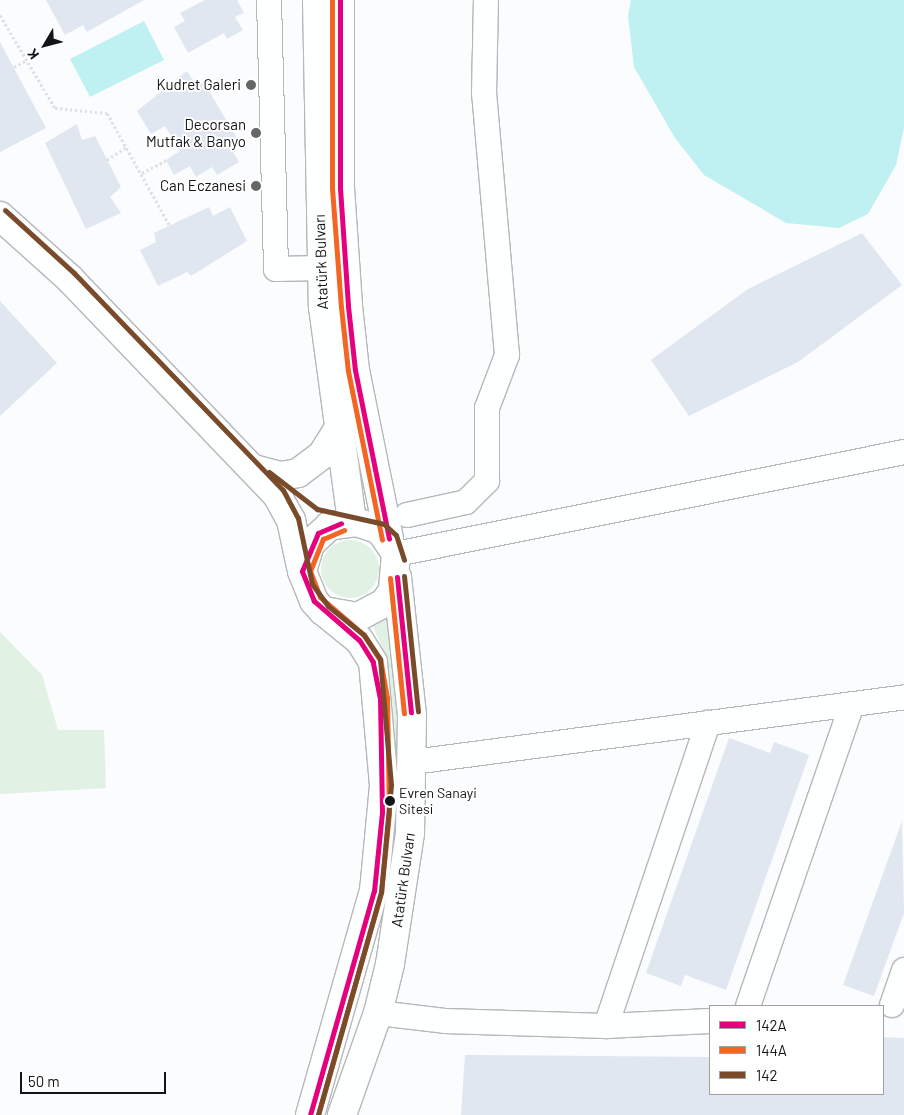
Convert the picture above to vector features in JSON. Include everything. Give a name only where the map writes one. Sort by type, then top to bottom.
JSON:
[{"type":"main road","name":"Atatürk Bulvarı","points":[[317,0],[320,268],[347,522]]},
{"type":"main road","name":"Atatürk Bulvarı","points":[[340,0],[340,188],[349,323],[394,557],[413,762],[406,870],[378,1013],[342,1115]]},
{"type":"main road","points":[[0,216],[63,272],[254,469],[304,511],[373,527],[394,557],[393,591],[372,612],[345,618],[323,611]]},
{"type":"main road","points":[[254,469],[280,476],[298,473],[322,456],[338,429]]},
{"type":"main road","name":"Atatürk Bulvarı","points":[[254,469],[287,511],[305,587],[323,611],[359,640],[373,662],[383,754],[374,891],[344,1002],[310,1115]]},
{"type":"main road","points":[[302,571],[310,544],[318,533],[347,522]]},
{"type":"main road","points":[[344,1002],[378,1013]]},
{"type":"lane","points":[[269,0],[276,269],[320,268]]},
{"type":"lane","points":[[407,515],[466,502],[487,481],[487,408],[507,355],[484,94],[486,0]]},
{"type":"lane","points":[[394,557],[904,452]]},
{"type":"lane","points":[[413,762],[904,697]]},
{"type":"lane","points":[[748,1005],[852,704]]},
{"type":"lane","points":[[606,1026],[708,723]]},
{"type":"lane","points":[[893,1005],[904,970]]},
{"type":"lane","points":[[378,1013],[445,1021],[606,1026],[709,1021]]},
{"type":"path","points":[[0,15],[25,61],[55,108],[107,113],[128,146],[170,226]]},
{"type":"path","points":[[14,67],[25,61]]},
{"type":"path","points":[[107,160],[128,146]]},
{"type":"path","points":[[142,173],[166,160]]},
{"type":"green space","points":[[350,540],[361,542],[374,553],[379,569],[377,580],[366,593],[350,598],[339,596],[326,585],[321,569],[323,558],[334,545]]},
{"type":"green space","points":[[389,616],[403,753],[400,835],[393,834],[383,649],[373,626]]},
{"type":"green space","points":[[0,632],[42,675],[58,730],[104,730],[106,788],[0,794]]},
{"type":"water","points":[[631,0],[904,0],[904,128],[896,165],[868,214],[839,228],[786,223],[704,175],[675,138],[634,67],[628,16]]},
{"type":"water","points":[[144,21],[164,60],[90,97],[70,59]]},
{"type":"building","points":[[46,0],[144,0],[87,32],[83,25],[65,35]]},
{"type":"building","points":[[205,0],[237,0],[244,13],[235,17],[243,30],[227,39],[224,33],[188,53],[174,27],[185,21],[180,13]]},
{"type":"building","points":[[0,42],[46,128],[0,152]]},
{"type":"building","points":[[187,71],[196,85],[203,81],[240,143],[231,149],[239,162],[217,175],[212,167],[196,177],[190,166],[174,175],[166,160],[180,151],[165,126],[151,134],[137,111]]},
{"type":"building","points":[[77,124],[82,140],[95,136],[121,187],[110,197],[121,213],[86,229],[45,143]]},
{"type":"building","points":[[209,207],[213,216],[230,207],[247,241],[191,276],[187,272],[158,286],[140,250],[156,242],[154,233]]},
{"type":"building","points":[[862,233],[902,285],[798,362],[689,416],[651,360],[748,289]]},
{"type":"building","points":[[0,301],[57,363],[0,416]]},
{"type":"building","points":[[729,738],[770,753],[774,742],[809,755],[726,990],[685,975],[681,986],[646,973]]},
{"type":"building","points":[[902,821],[904,913],[874,996],[843,985]]},
{"type":"building","points":[[884,1037],[904,1038],[904,1115],[461,1115],[465,1055],[709,1057],[709,1095],[884,1095]]},
{"type":"transit line","name":"144A","points":[[332,0],[332,188],[341,307],[348,371],[382,540]]},
{"type":"transit line","name":"142A","points":[[340,0],[340,188],[348,306],[355,370],[389,539]]},
{"type":"transit line","name":"142","points":[[5,210],[74,273],[283,490],[298,518],[312,584],[328,606],[364,635],[380,659],[391,785],[381,892],[318,1115]]},
{"type":"transit line","name":"142","points":[[269,472],[317,509],[384,524],[396,535],[404,560]]},
{"type":"transit line","name":"142A","points":[[310,1115],[374,891],[382,812],[380,699],[373,662],[359,640],[314,601],[302,571],[318,533],[341,523]]},
{"type":"transit line","name":"144A","points":[[318,1115],[381,892],[389,813],[387,698],[380,660],[364,635],[320,597],[310,571],[323,539],[344,530]]},
{"type":"transit line","name":"142","points":[[404,576],[418,711]]},
{"type":"transit line","name":"142A","points":[[397,577],[411,712]]},
{"type":"transit line","name":"144A","points":[[390,578],[404,713]]},
{"type":"place","name":"Kudret Galeri","points":[[251,85]]},
{"type":"place","name":"Decorsan Mutfak & Banyo","points":[[256,133]]},
{"type":"place","name":"Can Eczanesi","points":[[256,186]]},
{"type":"place","name":"Evren Sanayi Sitesi","points":[[390,801]]}]
